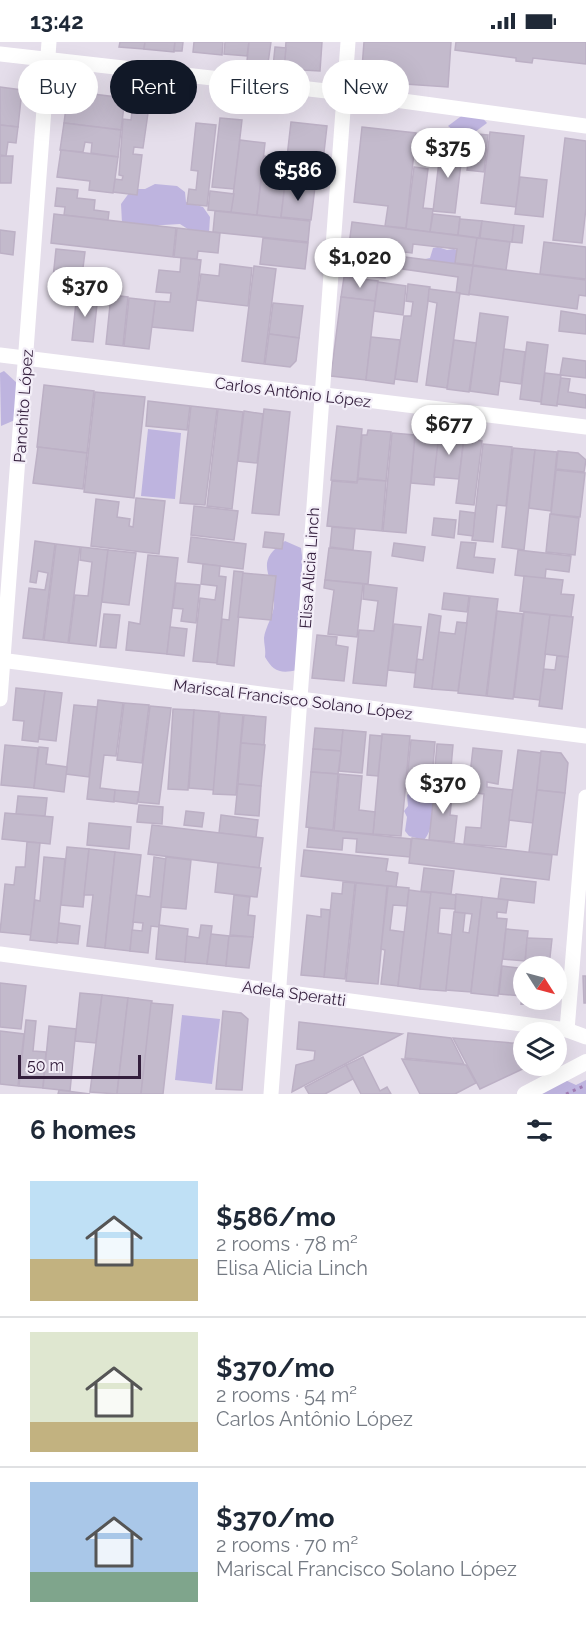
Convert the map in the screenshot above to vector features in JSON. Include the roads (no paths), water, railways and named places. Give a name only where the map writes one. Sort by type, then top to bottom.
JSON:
[{"type":"main road","points":[[525,1094],[586,1062]]},
{"type":"street","name":"Panchito López","points":[[0,699],[49,42]]},
{"type":"street","name":"Elisa Alicia Linch","points":[[347,60],[348,42]]},
{"type":"street","points":[[0,54],[322,90]]},
{"type":"street","points":[[409,102],[586,126]]},
{"type":"street","name":"Elisa Alicia Linch","points":[[271,1094],[320,395],[342,114]]},
{"type":"street","name":"Carlos Antônio López","points":[[0,355],[586,427]]},
{"type":"street","name":"Mariscal Francisco Solano López","points":[[2,660],[586,736]]},
{"type":"street","points":[[567,1030],[586,797]]},
{"type":"street","name":"Adela Speratti","points":[[0,954],[513,1023]]},
{"type":"street","name":"Adela Speratti","points":[[567,1030],[586,1037]]}]
